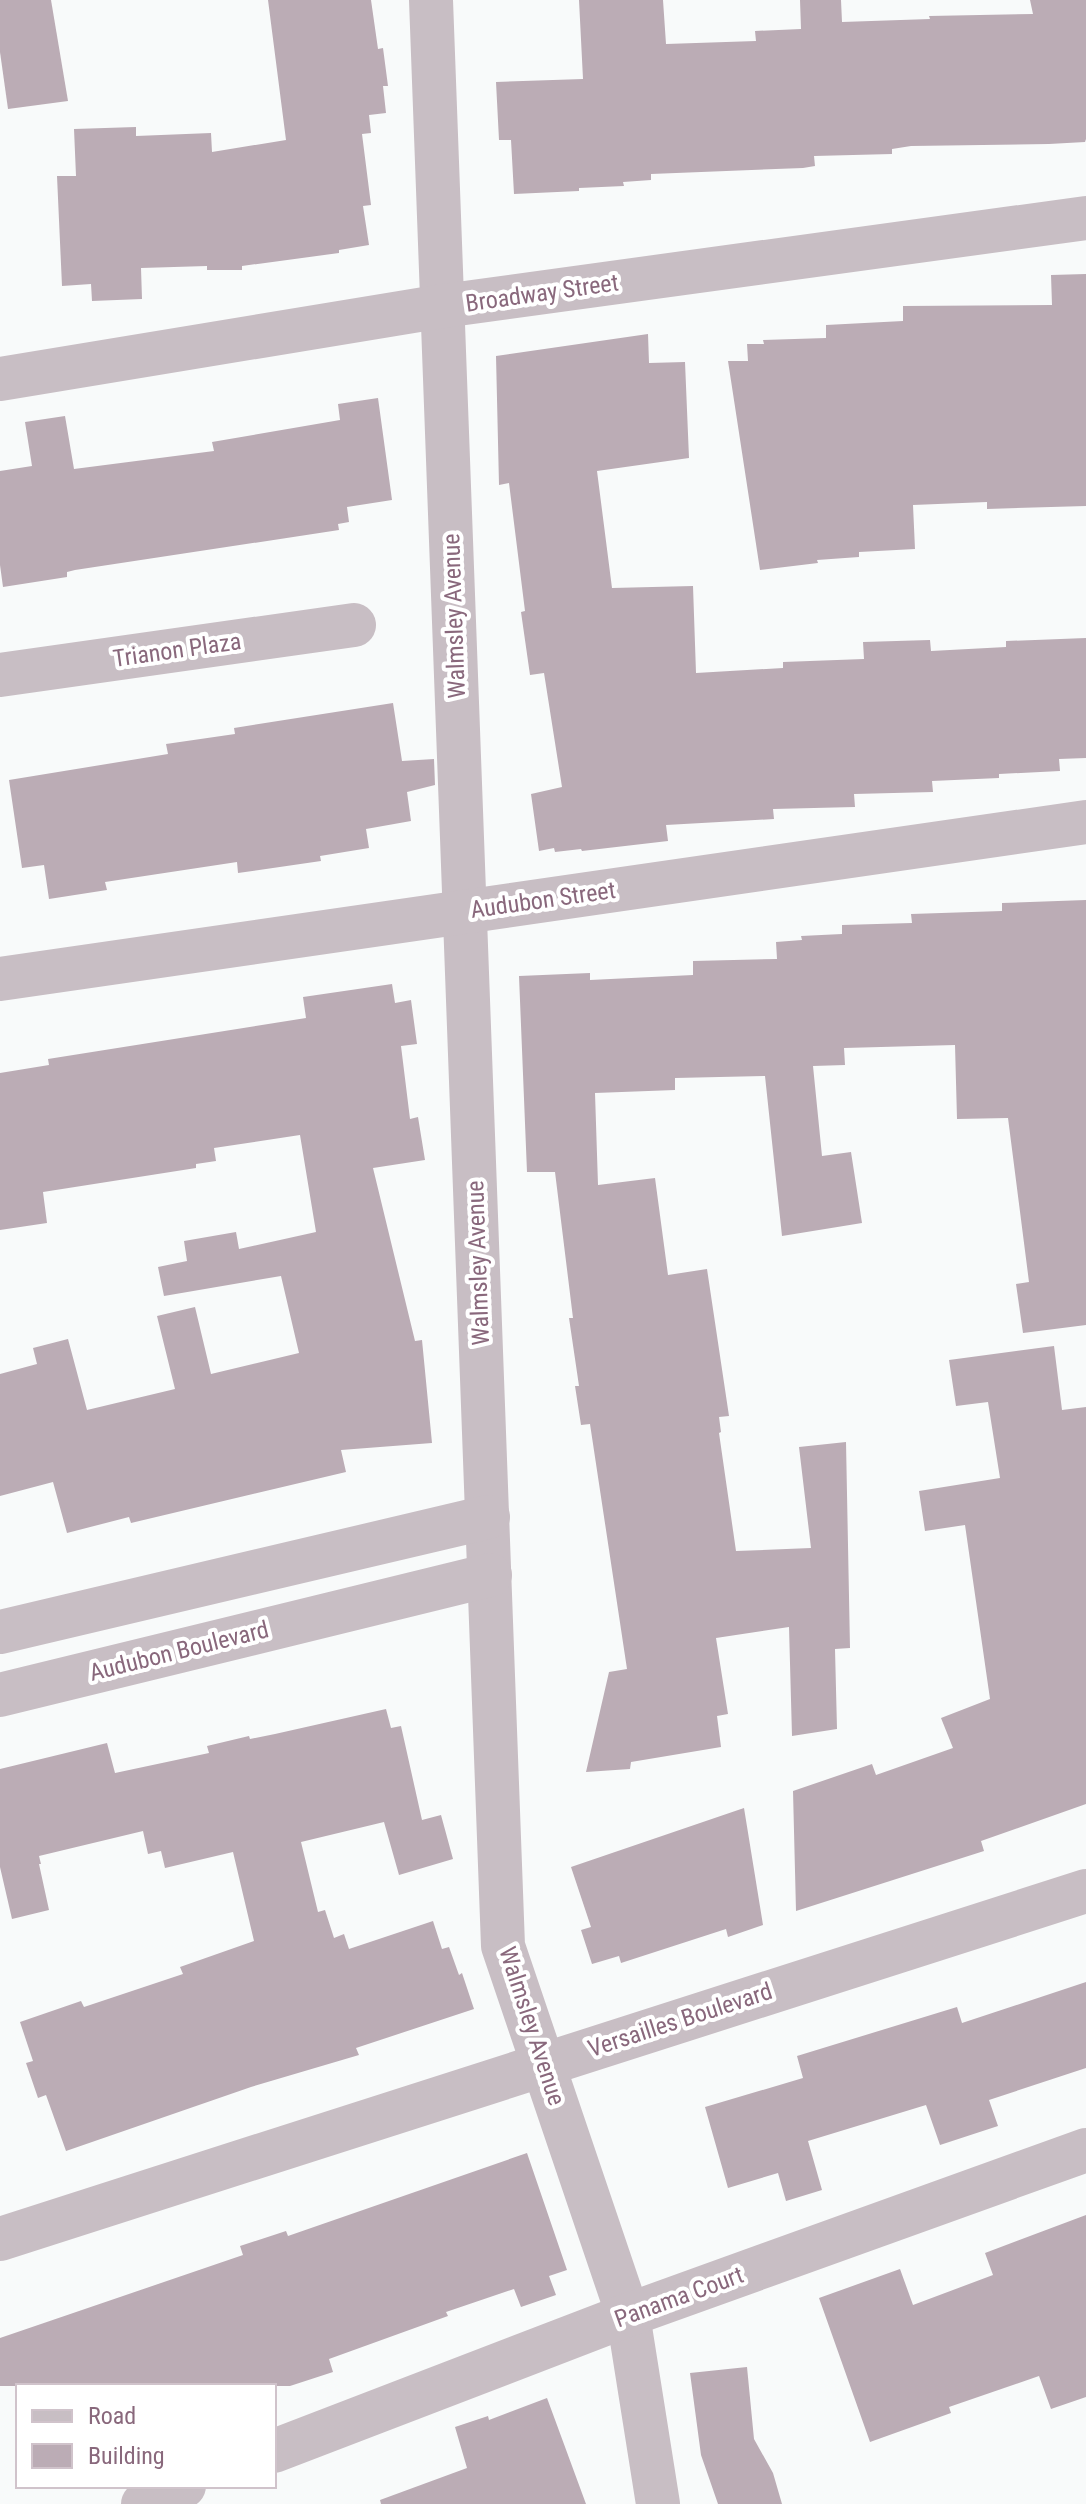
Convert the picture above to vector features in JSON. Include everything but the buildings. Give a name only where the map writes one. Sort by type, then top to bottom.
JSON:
[{"type":"street","name":"Walmsley Avenue","points":[[431,0],[503,1946],[628,2315],[658,2504]]},
{"type":"street","name":"Broadway Street","points":[[0,379],[443,306],[1086,218]]},
{"type":"street","name":"Trianon Plaza","points":[[0,675],[354,625]]},
{"type":"street","name":"Audubon Street","points":[[0,979],[1086,822]]},
{"type":"street","points":[[0,1632],[488,1517]]},
{"type":"street","points":[[343,1551],[359,1607]]},
{"type":"street","name":"Audubon Boulevard","points":[[0,1695],[490,1575]]},
{"type":"street","name":"Versailles Boulevard","points":[[0,2239],[1086,1891]]},
{"type":"street","name":"Panama Court","points":[[276,2450],[628,2315],[1086,2150]]}]
